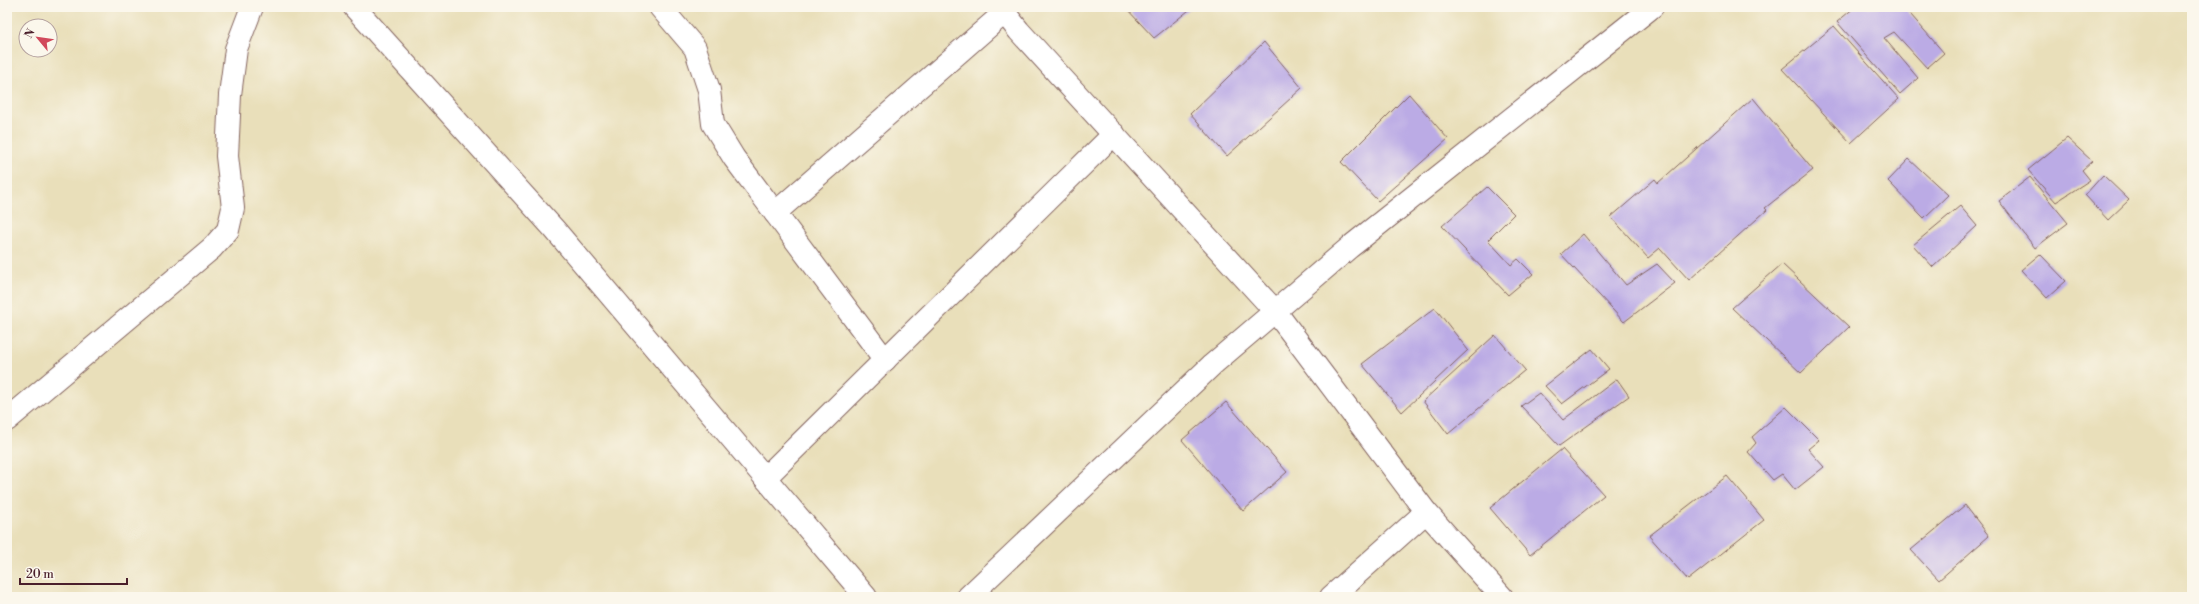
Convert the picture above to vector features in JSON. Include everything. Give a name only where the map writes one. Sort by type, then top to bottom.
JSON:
[{"type":"street","points":[[7,420],[212,248],[228,230],[233,208],[227,156],[230,95],[236,49],[252,7]]},
{"type":"street","points":[[354,7],[555,230],[866,597]]},
{"type":"street","points":[[660,7],[694,48],[709,90],[713,124],[734,158],[885,360]]},
{"type":"street","points":[[968,597],[1212,365],[1350,247],[1652,7]]},
{"type":"street","points":[[775,213],[1002,10],[1275,311],[1426,512],[1502,597]]},
{"type":"street","points":[[765,478],[1114,134]]},
{"type":"street","points":[[1331,597],[1426,512]]},
{"type":"building","points":[[1125,7],[1193,7],[1154,38]]},
{"type":"building","points":[[1855,7],[1904,7],[1944,53],[1927,68],[1894,32],[1884,38],[1918,78],[1900,94],[1837,22]]},
{"type":"building","points":[[1834,26],[1899,99],[1851,143],[1782,69]]},
{"type":"building","points":[[1264,42],[1302,88],[1227,156],[1190,114]]},
{"type":"building","points":[[1409,94],[1448,139],[1378,201],[1341,162]]},
{"type":"building","points":[[1753,98],[1813,170],[1765,208],[1767,210],[1689,280],[1660,248],[1648,258],[1611,217],[1655,179],[1658,183]]},
{"type":"building","points":[[2067,138],[2092,161],[2082,170],[2090,180],[2056,202],[2028,170]]},
{"type":"building","points":[[1909,159],[1948,195],[1924,218],[1888,181]]},
{"type":"building","points":[[2103,175],[2129,200],[2108,220],[2085,195]]},
{"type":"building","points":[[2030,177],[2068,223],[2035,248],[1999,201]]},
{"type":"building","points":[[1487,187],[1514,214],[1488,240],[1511,265],[1518,259],[1533,274],[1508,295],[1442,226]]},
{"type":"building","points":[[1960,206],[1977,226],[1933,267],[1913,245]]},
{"type":"building","points":[[1583,234],[1626,285],[1657,264],[1675,283],[1624,322],[1561,254]]},
{"type":"building","points":[[2040,254],[2066,281],[2047,298],[2021,270]]},
{"type":"building","points":[[1782,264],[1849,327],[1801,373],[1732,308]]},
{"type":"building","points":[[1435,308],[1468,350],[1402,412],[1362,364]]},
{"type":"building","points":[[1495,335],[1525,370],[1448,434],[1423,401]]},
{"type":"building","points":[[1592,349],[1609,369],[1562,404],[1545,386]]},
{"type":"building","points":[[1617,379],[1629,396],[1559,446],[1521,406],[1539,393],[1563,420]]},
{"type":"building","points":[[1226,402],[1287,472],[1243,511],[1182,440]]},
{"type":"building","points":[[1786,407],[1819,440],[1808,449],[1824,467],[1795,490],[1782,474],[1773,480],[1748,452],[1756,443],[1752,437]]},
{"type":"building","points":[[1562,449],[1604,495],[1530,555],[1490,508]]},
{"type":"building","points":[[1727,476],[1764,520],[1688,580],[1649,536]]},
{"type":"building","points":[[1965,505],[1989,536],[1939,580],[1911,550]]}]
